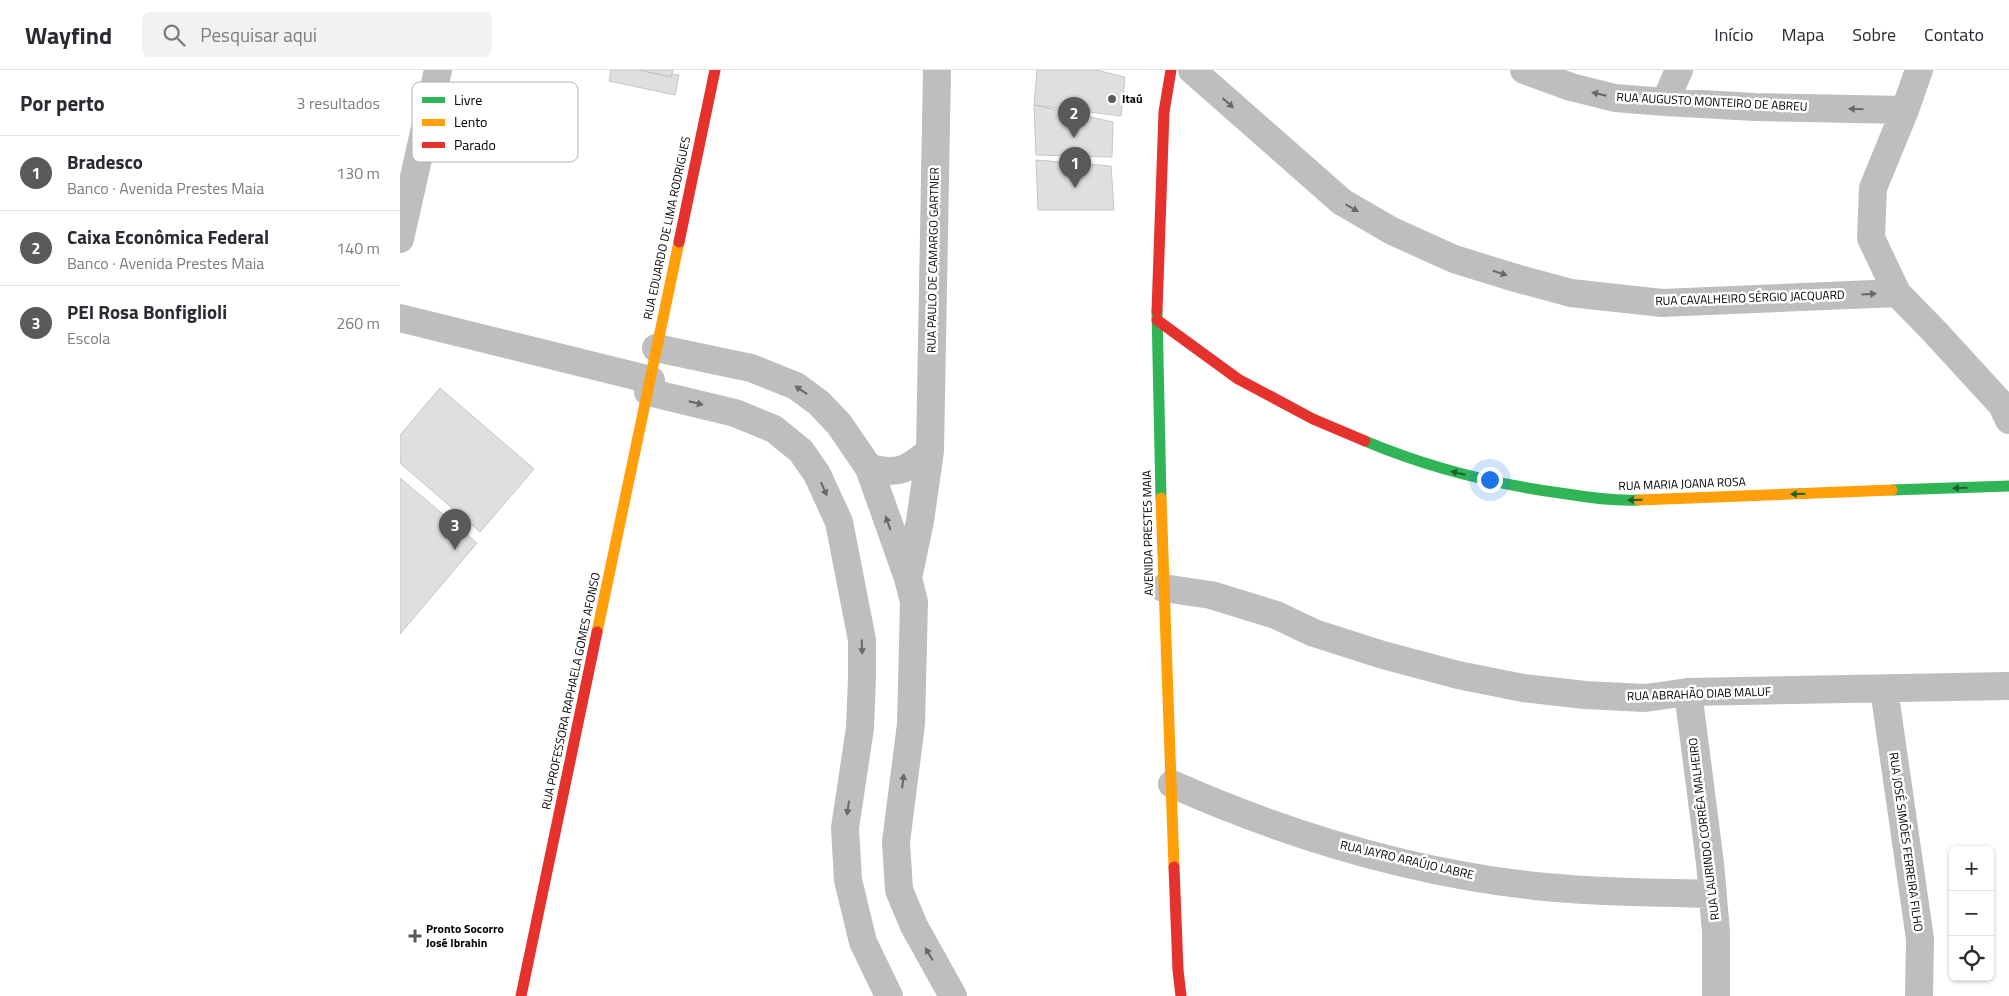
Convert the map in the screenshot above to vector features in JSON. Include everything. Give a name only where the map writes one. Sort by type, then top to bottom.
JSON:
[{"type":"street","name":"RUA EDUARDO DE LIMA RODRIGUES","points":[[649,386],[715,70]]},
{"type":"street","name":"RUA PAULO DE CAMARGO GARTNER","points":[[911,590],[930,451],[937,70]]},
{"type":"street","name":"AVENIDA PRESTES MAIA","points":[[1171,70],[1164,112],[1157,320],[1163,588],[1178,970],[1181,996]]},
{"type":"street","name":"RUA CAVALHEIRO SÉRGIO JACQUARD","points":[[1192,70],[1342,202],[1392,231],[1454,259],[1519,280],[1571,293],[1662,303],[1897,293]]},
{"type":"street","name":"RUA AUGUSTO MONTEIRO DE ABREU","points":[[1524,70],[1571,87],[1615,98],[1665,102],[1905,110]]},
{"type":"street","points":[[1665,102],[1679,70]]},
{"type":"street","points":[[1919,70],[1873,188],[1871,238],[1897,293],[2002,405],[2009,420]]},
{"type":"street","points":[[400,239],[417,162]]},
{"type":"street","points":[[400,318],[649,386],[736,413],[774,429],[801,451],[812,466],[838,522],[862,640],[860,728],[845,828],[848,880],[863,942],[889,996]]},
{"type":"street","name":"RUA MARIA JOANA ROSA","points":[[1157,320],[1238,379],[1313,419],[1381,448],[1449,471],[1525,488],[1617,500],[2009,486]]},
{"type":"street","points":[[656,348],[751,368],[796,386],[819,403],[839,424],[869,468],[911,590],[912,724],[896,842],[899,890],[914,926],[953,996]]},
{"type":"street","name":"RUA PROFESSORA RAPHAELA GOMES AFONSO","points":[[521,996],[649,386]]},
{"type":"street","points":[[869,468],[884,472],[898,472],[910,467],[930,451]]},
{"type":"street","name":"RUA ABRAHÃO DIAB MALUF","points":[[1163,588],[1211,595],[1267,612],[1314,633],[1383,656],[1458,675],[1524,688],[1585,695],[1644,698],[1688,692],[2009,686]]},
{"type":"street","name":"RUA JOSÉ SIMÕES FERREIRA FILHO","points":[[1884,689],[1920,940],[1919,996]]},
{"type":"street","name":"RUA LAURINDO CORRÊA MALHEIRO","points":[[1688,692],[1713,894],[1716,932],[1716,996]]},
{"type":"street","name":"RUA JAYRO ARAÚJO LABRE","points":[[1172,784],[1205,799],[1306,836],[1443,871],[1535,886],[1622,892],[1713,894]]},
{"type":"building","points":[[611,70],[639,70],[671,77],[672,74],[679,75],[675,95],[609,81]]},
{"type":"building","points":[[639,70],[673,70],[671,77]]},
{"type":"building","points":[[1037,70],[1096,70],[1125,77],[1121,116],[1034,105]]},
{"type":"building","points":[[1034,105],[1113,122],[1112,157],[1036,155]]},
{"type":"building","points":[[1036,160],[1111,166],[1114,210],[1038,210]]},
{"type":"building","points":[[440,388],[534,469],[480,532],[400,463],[400,435]]},
{"type":"building","points":[[400,478],[477,543],[400,634]]},
{"type":"traffic: fast","points":[[1157,311],[1161,498]]},
{"type":"traffic: fast","points":[[1365,441],[1439,467],[1515,486],[1585,497],[1639,500]]},
{"type":"traffic: fast","points":[[1892,490],[2009,486]]},
{"type":"traffic: slow","points":[[597,632],[679,242]]},
{"type":"traffic: slow","points":[[1639,500],[1892,490]]},
{"type":"traffic: slow","points":[[1161,498],[1174,867]]},
{"type":"traffic: jam","points":[[679,242],[715,70]]},
{"type":"traffic: jam","points":[[1157,311],[1164,112],[1171,70]]},
{"type":"traffic: jam","points":[[1157,320],[1238,379],[1313,419],[1365,441]]},
{"type":"traffic: jam","points":[[521,996],[597,632]]},
{"type":"traffic: jam","points":[[1174,867],[1178,970],[1181,996]]},
{"type":"place","name":"Itaú","points":[[1112,99]]},
{"type":"place","name":"Caixa Econômica Federal","points":[[1074,138]]},
{"type":"place","name":"Bradesco","points":[[1075,188]]},
{"type":"place","name":"PEI Rosa Bonfiglioli","points":[[455,550]]},
{"type":"place","name":"Pronto Socorro José Ibrahin","points":[[415,936]]}]
